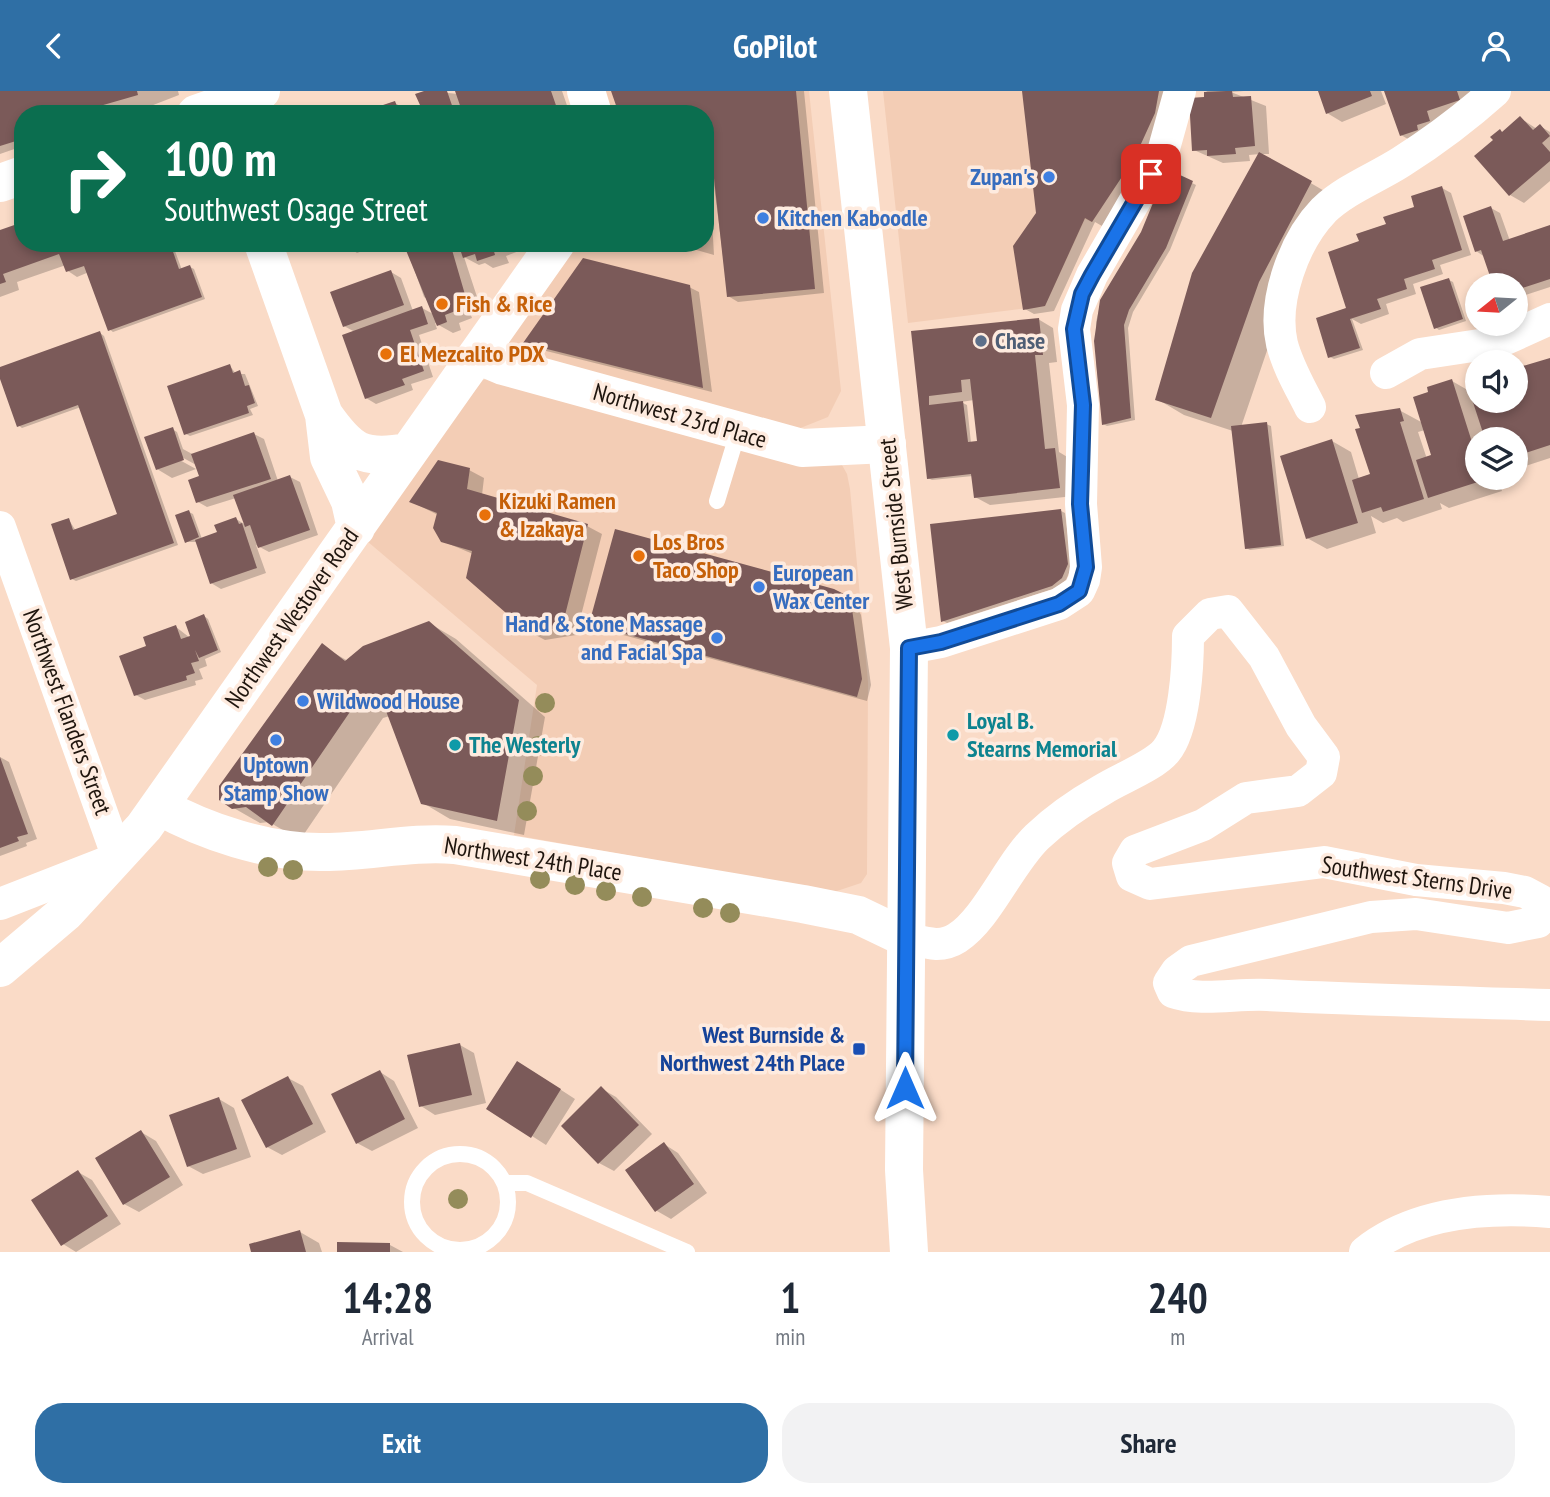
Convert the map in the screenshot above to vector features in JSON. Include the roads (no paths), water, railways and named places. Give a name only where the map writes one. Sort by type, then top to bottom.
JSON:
[{"type":"main road","points":[[214,105],[261,91]]},
{"type":"main road","name":"West Burnside Street","points":[[848,91],[909,648],[904,1170],[909,1252]]},
{"type":"main road","points":[[266,252],[324,415],[329,457],[350,501],[356,528]]},
{"type":"main road","name":"Northwest Westover Road","points":[[0,968],[66,912],[118,858],[159,806],[550,252]]},
{"type":"main road","name":"Northwest 23rd Place","points":[[477,355],[503,366],[802,448],[887,444]]},
{"type":"main road","points":[[324,415],[344,442],[366,455],[408,452]]},
{"type":"main road","name":"Northwest 24th Place","points":[[159,806],[184,820],[287,850],[321,852],[437,844],[538,857],[847,913],[906,938]]},
{"type":"street","points":[[909,648],[941,642],[1059,604],[1079,591],[1086,567],[1080,504],[1083,405],[1074,350],[1077,310],[1092,275],[1163,152],[1180,91]]},
{"type":"street","points":[[1310,407],[1292,373],[1282,342],[1281,311],[1291,264],[1303,239],[1325,210],[1357,186],[1433,141],[1495,91]]},
{"type":"street","points":[[1386,373],[1420,354],[1499,342],[1550,319]]},
{"type":"street","name":"Northwest Flanders Street","points":[[0,527],[118,858]]},
{"type":"street","name":"Southwest Sterns Drive","points":[[906,938],[933,945],[958,937],[975,921],[1002,880],[1037,837],[1100,790],[1166,752],[1175,731],[1181,704],[1188,663],[1188,636],[1210,614],[1228,611],[1264,657],[1301,726],[1324,757],[1321,773],[1298,791],[1246,798],[1203,825],[1135,851],[1128,863],[1132,876],[1150,884],[1324,862],[1416,880],[1504,888],[1540,900],[1544,911],[1538,922],[1508,928],[1416,914],[1371,916],[1191,961],[1177,971],[1168,983],[1173,992],[1188,997],[1229,993],[1338,1000],[1550,1005]]},
{"type":"street","points":[[0,904],[118,858]]},
{"type":"street","points":[[1365,1252],[1380,1240],[1414,1225],[1457,1215],[1512,1209],[1550,1212]]},
{"type":"lane","points":[[717,501],[738,432]]},
{"type":"lane","points":[[454,1154],[473,1156],[490,1164],[504,1183],[508,1196],[506,1215],[498,1231],[484,1244],[471,1248],[447,1248],[431,1240],[419,1226],[412,1208],[414,1189],[422,1173],[437,1160],[454,1154]]},
{"type":"lane","points":[[504,1183],[527,1183],[687,1252]]},
{"type":"place","name":"Zupan's","points":[[1049,177]]},
{"type":"place","name":"Kitchen Kaboodle","points":[[763,218]]},
{"type":"place","name":"Fish & Rice","points":[[442,304]]},
{"type":"place","name":"Chase","points":[[981,341]]},
{"type":"place","name":"El Mezcalito PDX","points":[[386,354]]},
{"type":"place","name":"Kizuki Ramen & Izakaya","points":[[485,515]]},
{"type":"place","name":"Los Bros Taco Shop","points":[[639,556]]},
{"type":"place","name":"European Wax Center","points":[[759,587]]},
{"type":"place","name":"Hand & Stone Massage and Facial Spa","points":[[717,638]]},
{"type":"place","name":"Wildwood House","points":[[303,701]]},
{"type":"place","name":"Loyal B. Stearns Memorial","points":[[953,735]]},
{"type":"place","name":"Uptown Stamp Show","points":[[276,740]]},
{"type":"place","name":"The Westerly","points":[[455,745]]},
{"type":"place","name":"West Burnside & Northwest 24th Place","points":[[859,1049]]}]
